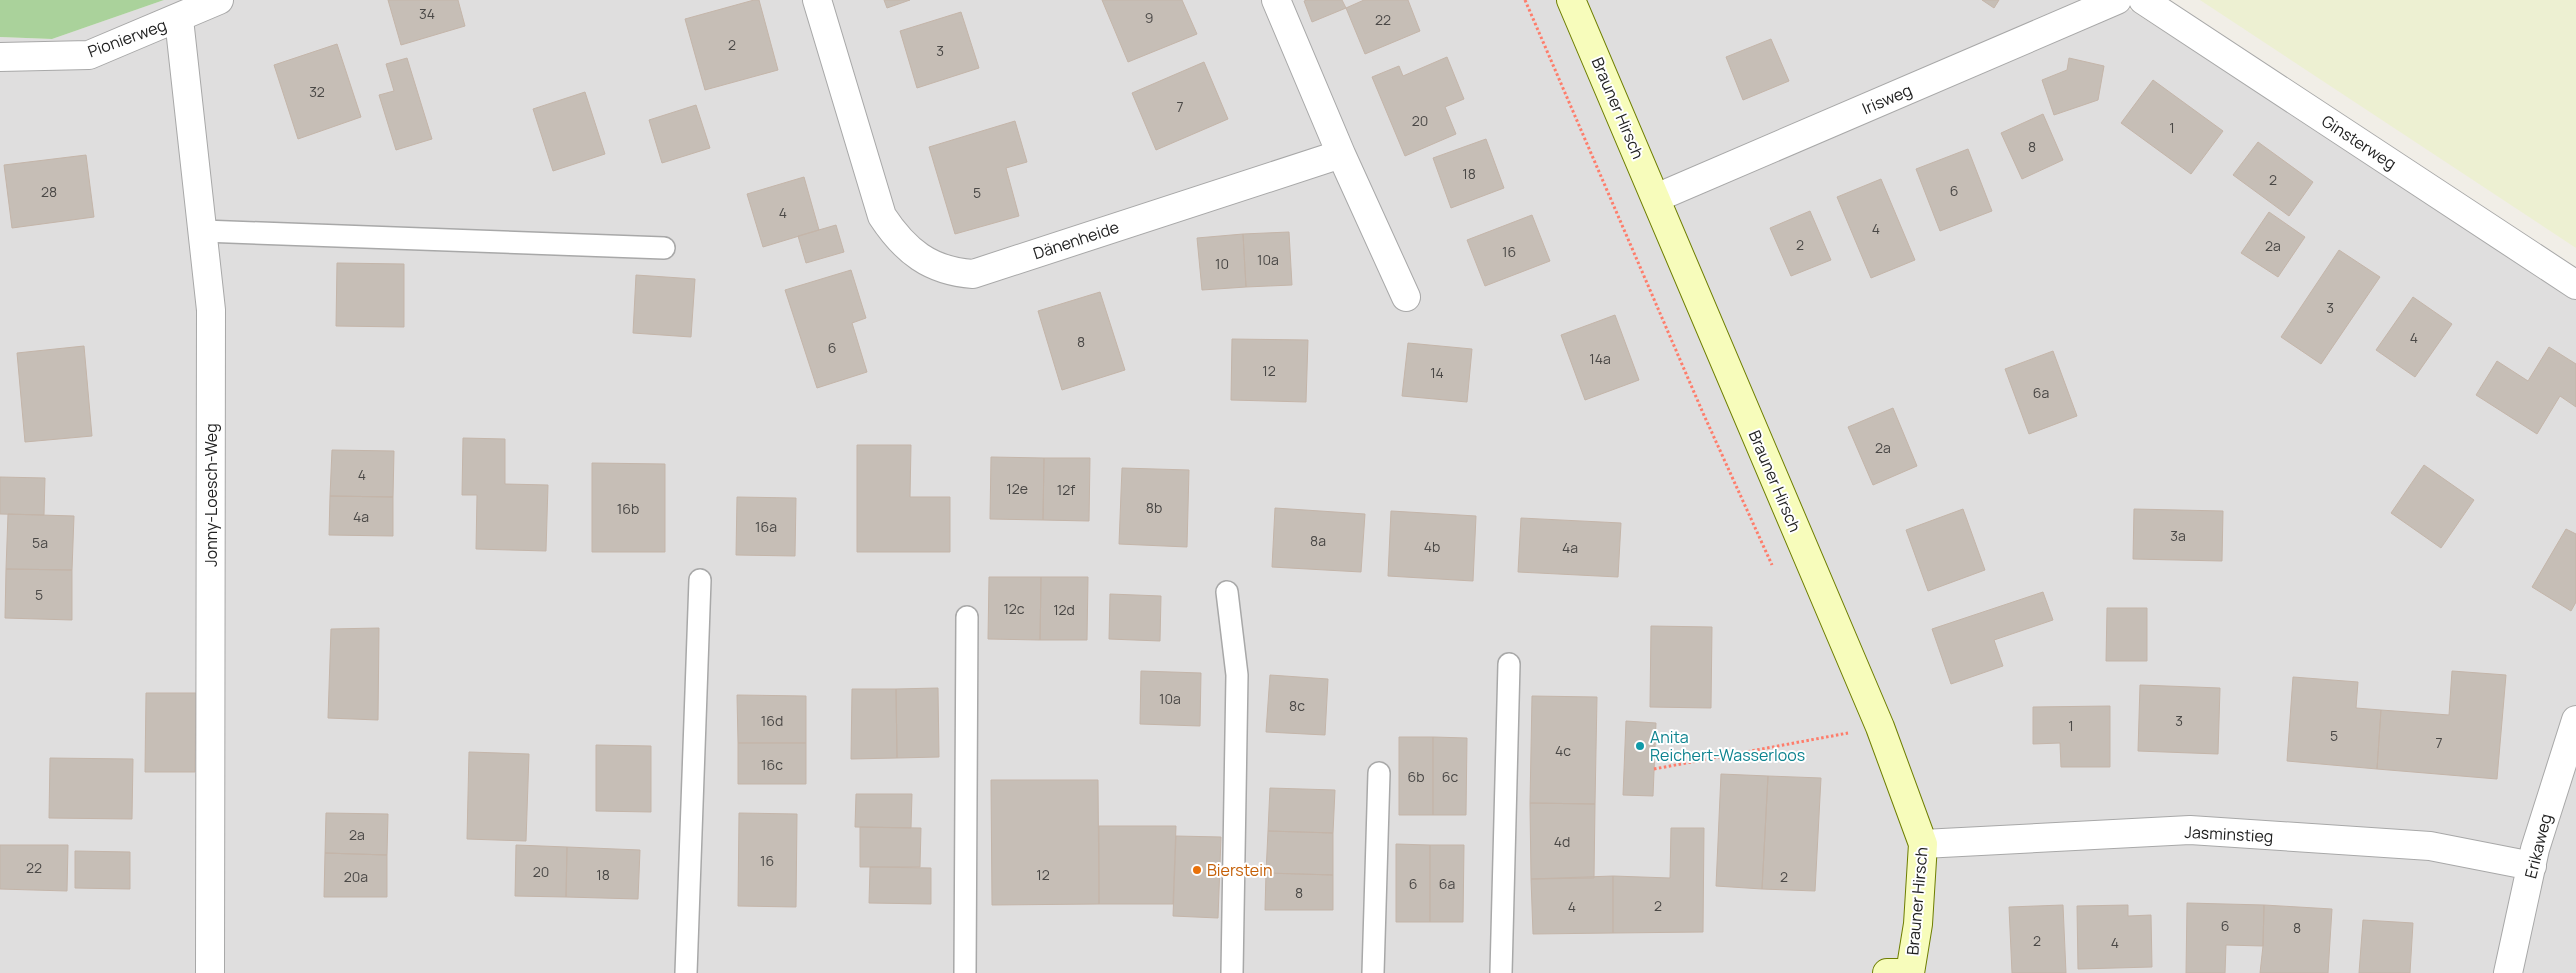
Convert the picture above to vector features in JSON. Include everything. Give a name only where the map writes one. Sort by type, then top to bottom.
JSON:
[{"type":"street","name":"Pionierweg","points":[[0,57],[89,55],[179,19],[219,0]]},
{"type":"street","name":"Dänenheide","points":[[817,0],[882,216],[896,238],[916,254],[939,268],[973,274],[1341,154]]},
{"type":"street","points":[[1276,0],[1341,154],[1406,297]]},
{"type":"street","name":"Brauner Hirsch","points":[[1571,0],[1880,727],[1923,844],[1918,924],[1910,973]]},
{"type":"street","name":"Irisweg","points":[[1656,198],[2117,0]]},
{"type":"street","name":"Ginsterweg","points":[[2142,0],[2576,285]]},
{"type":"street","name":"Jonny-Loesch-Weg","points":[[179,19],[211,310],[210,973]]},
{"type":"street","name":"Erikaweg","points":[[2508,973],[2532,866],[2557,777],[2576,720]]},
{"type":"street","name":"Jasminstieg","points":[[1923,844],[2190,830],[2430,846],[2532,866]]},
{"type":"street","points":[[1887,973],[1900,973]]},
{"type":"lane","points":[[203,231],[664,248]]},
{"type":"lane","points":[[686,973],[700,580]]},
{"type":"lane","points":[[1227,592],[1237,675],[1232,973]]},
{"type":"lane","points":[[965,973],[968,617]]},
{"type":"lane","points":[[1501,973],[1509,664]]},
{"type":"lane","points":[[1373,973],[1379,773]]},
{"type":"path","points":[[1525,0],[1703,413],[1775,572]]},
{"type":"path","points":[[1654,769],[1880,727]]},
{"type":"shaded area","points":[[164,0],[2115,0],[2576,297],[2576,973],[0,973],[0,37],[52,39]]},
{"type":"green space","points":[[0,0],[164,0],[52,39],[0,37]]},
{"type":"green space","points":[[2200,0],[2576,0],[2576,248]]},
{"type":"building","points":[[388,0],[458,0],[465,26],[401,45]]},
{"type":"building","points":[[759,0],[778,70],[705,90],[685,19]]},
{"type":"building","points":[[884,0],[910,0],[887,8]]},
{"type":"building","points":[[1102,0],[1182,0],[1197,34],[1128,62]]},
{"type":"building","points":[[1342,0],[1346,8],[1312,22],[1304,1]]},
{"type":"building","points":[[1364,0],[1408,0],[1420,31],[1365,54],[1346,8]]},
{"type":"building","points":[[1982,0],[1999,0],[1994,8]]},
{"type":"building","points":[[961,12],[979,68],[917,88],[900,31]]},
{"type":"building","points":[[1771,39],[1789,81],[1743,100],[1726,57]]},
{"type":"building","points":[[337,44],[361,117],[298,139],[274,65]]},
{"type":"building","points":[[1447,57],[1464,99],[1445,107],[1456,134],[1405,156],[1372,77],[1399,66],[1403,76]]},
{"type":"building","points":[[407,58],[432,139],[396,150],[379,95],[394,91],[386,64]]},
{"type":"building","points":[[2069,58],[2104,66],[2098,100],[2054,115],[2042,80],[2067,70]]},
{"type":"building","points":[[1204,62],[1228,119],[1156,150],[1132,93]]},
{"type":"building","points":[[2153,80],[2223,131],[2191,174],[2121,123]]},
{"type":"building","points":[[585,92],[605,154],[553,171],[533,109]]},
{"type":"building","points":[[696,105],[710,148],[662,163],[649,120]]},
{"type":"building","points":[[2043,114],[2063,160],[2022,179],[2001,133]]},
{"type":"building","points":[[1015,121],[1027,162],[1006,168],[1019,216],[955,234],[929,147]]},
{"type":"building","points":[[1486,139],[1504,188],[1451,208],[1433,158]]},
{"type":"building","points":[[2258,142],[2313,182],[2289,216],[2233,175]]},
{"type":"building","points":[[1968,149],[1992,211],[1940,231],[1916,169]]},
{"type":"building","points":[[86,155],[94,217],[12,228],[4,165]]},
{"type":"building","points":[[804,177],[819,230],[763,247],[747,194]]},
{"type":"building","points":[[1881,179],[1915,260],[1871,278],[1837,197]]},
{"type":"building","points":[[1810,211],[1831,260],[1791,276],[1770,228]]},
{"type":"building","points":[[2269,212],[2305,237],[2278,277],[2241,253]]},
{"type":"building","points":[[1532,215],[1550,261],[1485,286],[1467,240]]},
{"type":"building","points":[[836,225],[844,252],[806,263],[798,236]]},
{"type":"building","points":[[1289,232],[1292,285],[1246,287],[1243,234]]},
{"type":"building","points":[[1243,234],[1246,287],[1202,290],[1197,238]]},
{"type":"building","points":[[2339,250],[2380,277],[2321,364],[2281,337]]},
{"type":"building","points":[[337,263],[404,264],[404,327],[336,326]]},
{"type":"building","points":[[851,270],[866,318],[852,323],[867,372],[817,388],[785,290]]},
{"type":"building","points":[[636,275],[695,279],[691,337],[633,333]]},
{"type":"building","points":[[1100,292],[1125,370],[1062,390],[1038,311]]},
{"type":"building","points":[[2413,297],[2452,324],[2415,377],[2376,350]]},
{"type":"building","points":[[1615,315],[1639,380],[1585,400],[1561,335]]},
{"type":"building","points":[[1232,339],[1308,340],[1306,402],[1231,400]]},
{"type":"building","points":[[1408,343],[1472,349],[1467,402],[1402,396]]},
{"type":"building","points":[[84,346],[92,436],[25,442],[17,353]]},
{"type":"building","points":[[2549,347],[2576,364],[2576,407],[2560,396],[2537,434],[2476,395],[2497,361],[2528,381]]},
{"type":"building","points":[[2053,351],[2077,416],[2029,434],[2005,369]]},
{"type":"building","points":[[1893,408],[1917,466],[1873,485],[1848,427]]},
{"type":"building","points":[[463,438],[505,439],[505,484],[548,485],[546,551],[476,549],[477,495],[462,495]]},
{"type":"building","points":[[857,445],[911,445],[910,497],[950,497],[950,552],[857,552]]},
{"type":"building","points":[[332,450],[394,451],[393,497],[330,496]]},
{"type":"building","points":[[991,457],[1044,458],[1043,520],[990,519]]},
{"type":"building","points":[[1044,458],[1090,458],[1089,521],[1043,520]]},
{"type":"building","points":[[592,463],[665,464],[665,552],[592,552]]},
{"type":"building","points":[[2424,465],[2474,500],[2441,548],[2391,513]]},
{"type":"building","points":[[1122,468],[1189,470],[1187,547],[1119,544]]},
{"type":"building","points":[[0,477],[45,478],[44,515],[0,514]]},
{"type":"building","points":[[330,496],[393,497],[393,536],[329,535]]},
{"type":"building","points":[[737,497],[796,498],[795,556],[736,555]]},
{"type":"building","points":[[1275,508],[1365,514],[1361,572],[1272,567]]},
{"type":"building","points":[[1963,509],[1985,570],[1928,591],[1906,530]]},
{"type":"building","points":[[2134,509],[2223,511],[2222,561],[2133,559]]},
{"type":"building","points":[[1391,511],[1476,516],[1473,581],[1388,576]]},
{"type":"building","points":[[8,514],[74,516],[72,570],[6,569]]},
{"type":"building","points":[[1521,518],[1621,523],[1618,577],[1518,572]]},
{"type":"building","points":[[2566,529],[2576,534],[2576,602],[2571,611],[2532,587]]},
{"type":"building","points":[[6,569],[72,570],[72,620],[5,618]]},
{"type":"building","points":[[989,577],[1041,577],[1040,640],[988,639]]},
{"type":"building","points":[[1041,577],[1088,577],[1087,640],[1040,640]]},
{"type":"building","points":[[2043,592],[2053,620],[1994,640],[2003,666],[1951,684],[1932,629]]},
{"type":"building","points":[[1110,594],[1161,596],[1160,641],[1109,639]]},
{"type":"building","points":[[2107,608],[2147,608],[2147,661],[2106,661]]},
{"type":"building","points":[[1651,626],[1712,627],[1711,708],[1650,707]]},
{"type":"building","points":[[379,628],[378,720],[328,718],[331,629]]},
{"type":"building","points":[[1141,671],[1201,673],[1200,726],[1140,724]]},
{"type":"building","points":[[2452,671],[2506,675],[2497,779],[2377,769],[2381,710],[2449,715]]},
{"type":"building","points":[[1270,675],[1328,679],[1325,735],[1266,732]]},
{"type":"building","points":[[2293,677],[2358,682],[2356,708],[2381,710],[2377,769],[2287,761]]},
{"type":"building","points":[[2140,685],[2220,688],[2218,754],[2138,751]]},
{"type":"building","points":[[938,688],[939,757],[897,758],[896,689]]},
{"type":"building","points":[[852,689],[896,689],[897,758],[851,759]]},
{"type":"building","points":[[146,693],[196,693],[195,772],[145,772]]},
{"type":"building","points":[[737,695],[806,696],[806,743],[738,743]]},
{"type":"building","points":[[1532,696],[1597,697],[1595,804],[1530,803]]},
{"type":"building","points":[[2110,706],[2110,767],[2061,767],[2060,743],[2033,744],[2033,707]]},
{"type":"building","name":"Anita Reichert-Wasserloos","points":[[1626,721],[1656,723],[1653,796],[1623,795]]},
{"type":"building","points":[[1399,737],[1433,737],[1433,815],[1399,815]]},
{"type":"building","points":[[1433,737],[1467,738],[1466,815],[1433,815]]},
{"type":"building","points":[[738,743],[806,743],[806,784],[738,784]]},
{"type":"building","points":[[596,745],[651,746],[651,812],[596,811]]},
{"type":"building","points":[[469,752],[529,754],[526,841],[467,839]]},
{"type":"building","points":[[50,758],[133,759],[132,819],[49,818]]},
{"type":"building","points":[[1721,774],[1768,776],[1762,889],[1716,886]]},
{"type":"building","points":[[1768,776],[1821,778],[1815,891],[1762,889]]},
{"type":"building","points":[[991,780],[1098,780],[1099,904],[992,905]]},
{"type":"building","points":[[1270,788],[1335,790],[1333,833],[1268,831]]},
{"type":"building","points":[[856,794],[912,794],[911,828],[855,827]]},
{"type":"building","points":[[1530,803],[1595,804],[1594,878],[1531,879]]},
{"type":"building","points":[[326,813],[388,814],[387,855],[325,853]]},
{"type":"building","points":[[739,813],[797,814],[796,907],[738,906]]},
{"type":"building","points":[[1099,826],[1176,826],[1173,904],[1099,904]]},
{"type":"building","points":[[860,827],[921,828],[920,867],[860,867]]},
{"type":"building","points":[[1671,828],[1704,828],[1703,932],[1613,933],[1613,876],[1670,878]]},
{"type":"building","points":[[1268,831],[1333,833],[1333,875],[1266,873]]},
{"type":"building","name":"Bierstein","points":[[1176,836],[1221,837],[1218,918],[1173,916]]},
{"type":"building","points":[[1396,844],[1430,845],[1430,922],[1396,922]]},
{"type":"building","points":[[0,845],[68,845],[67,891],[0,889]]},
{"type":"building","points":[[516,845],[567,847],[566,897],[515,896]]},
{"type":"building","points":[[1430,845],[1464,845],[1463,922],[1430,922]]},
{"type":"building","points":[[567,847],[640,850],[638,899],[566,897]]},
{"type":"building","points":[[75,851],[130,852],[130,889],[75,888]]},
{"type":"building","points":[[325,853],[387,855],[387,897],[324,897]]},
{"type":"building","points":[[870,867],[931,868],[931,904],[869,903]]},
{"type":"building","points":[[1266,873],[1333,875],[1333,910],[1265,910]]},
{"type":"building","points":[[1613,876],[1613,933],[1533,934],[1531,879]]},
{"type":"building","points":[[2187,903],[2264,905],[2263,946],[2226,945],[2225,973],[2186,973]]},
{"type":"building","points":[[2063,905],[2066,973],[2012,973],[2009,907]]},
{"type":"building","points":[[2128,905],[2128,916],[2151,915],[2152,967],[2078,969],[2077,906]]},
{"type":"building","points":[[2264,905],[2332,909],[2328,973],[2260,973]]},
{"type":"building","points":[[2363,920],[2413,923],[2410,973],[2359,973]]},
{"type":"place","name":"Anita Reichert-Wasserloos","points":[[1640,746]]},
{"type":"place","name":"Bierstein","points":[[1197,870]]}]
